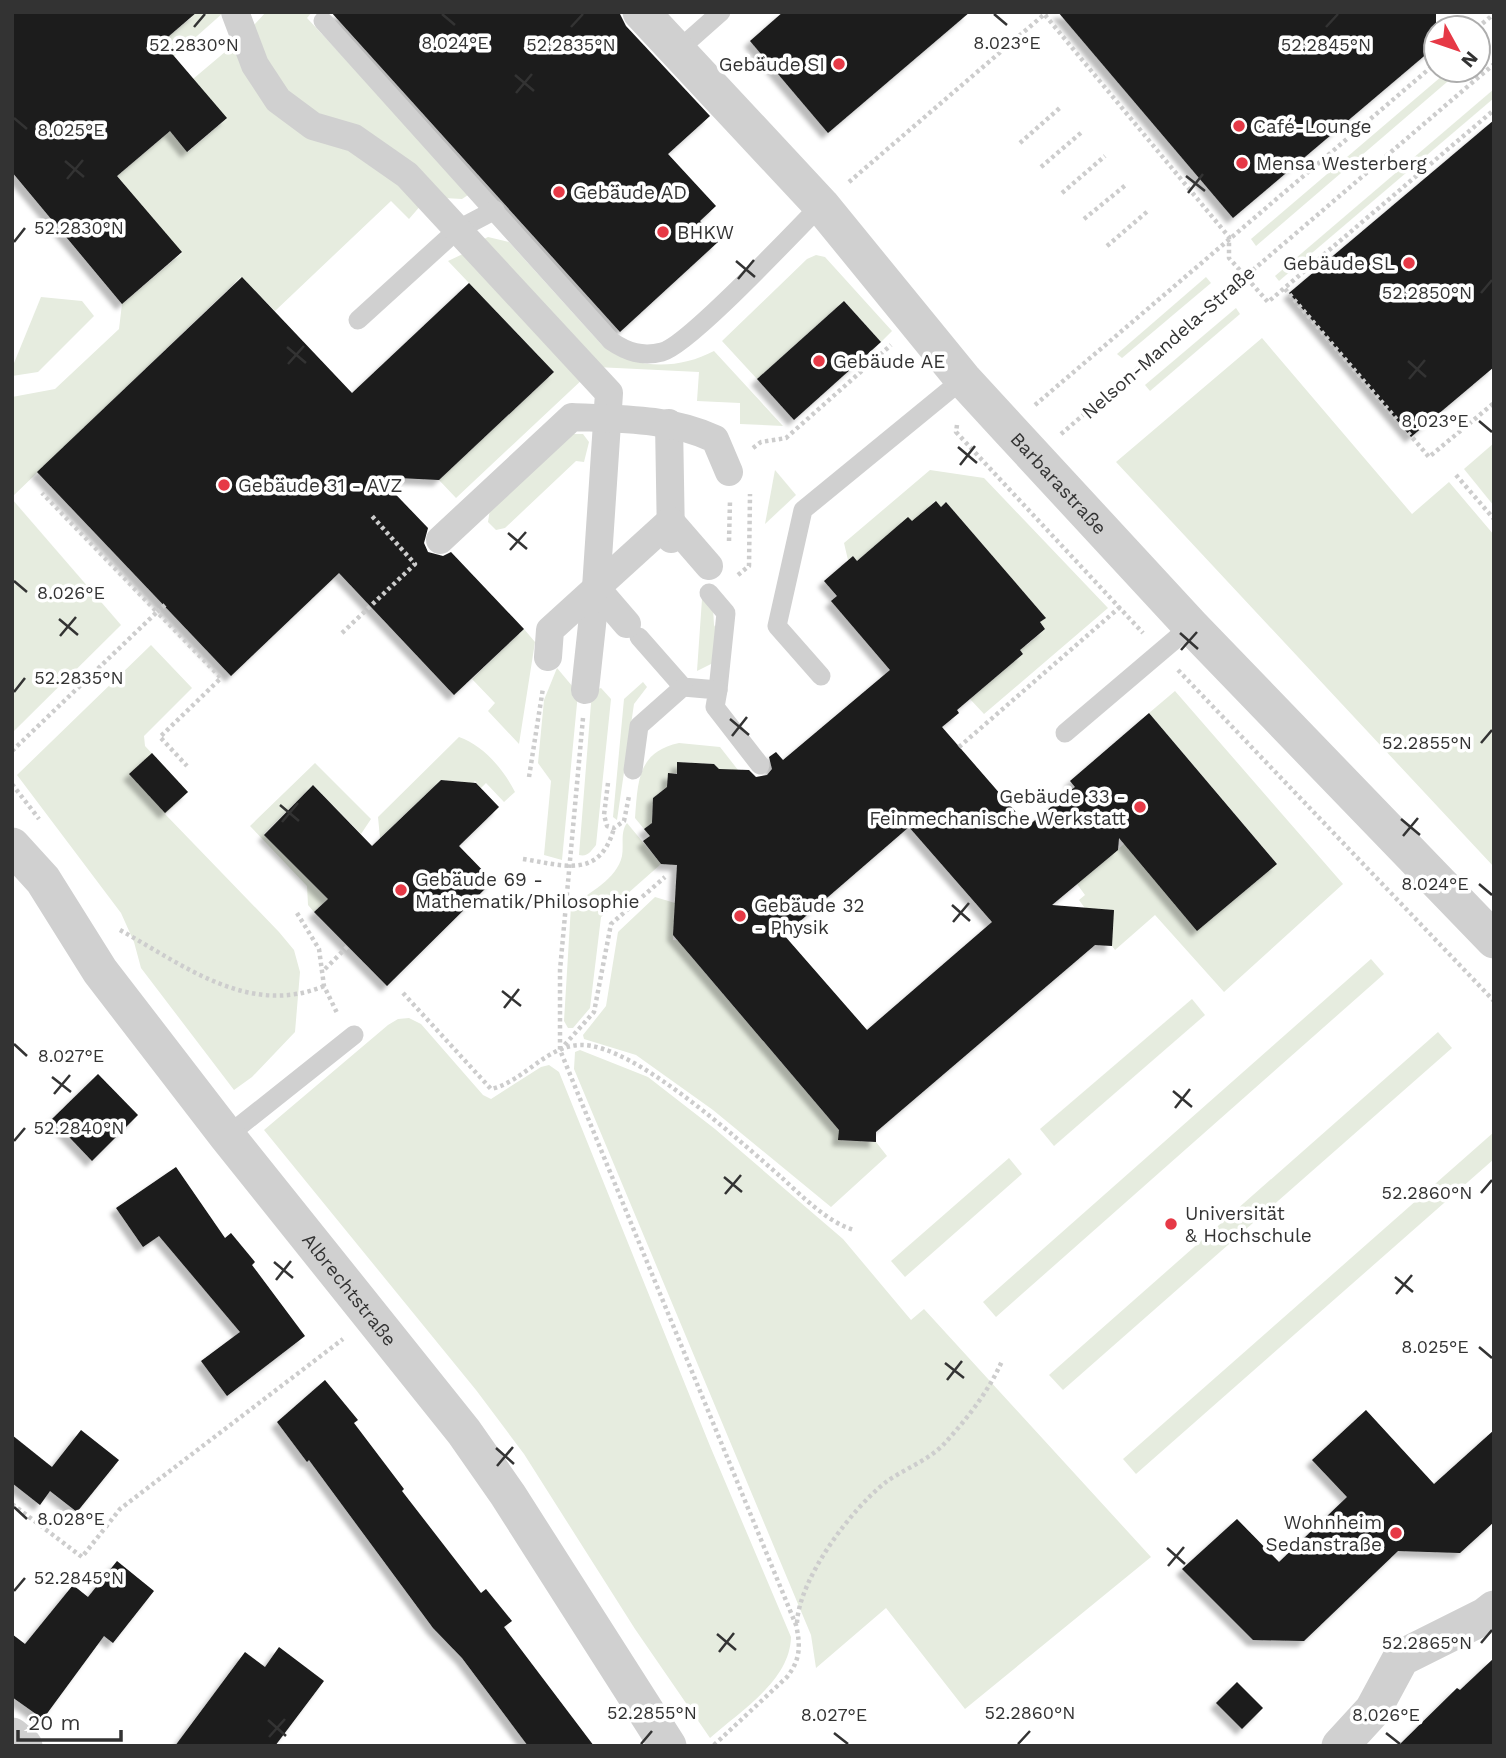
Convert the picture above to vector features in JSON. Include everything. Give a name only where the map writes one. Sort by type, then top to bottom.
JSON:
[{"type":"street","points":[[235,12],[255,65],[278,100],[313,126],[354,138],[372,148],[407,175],[609,393],[596,588],[585,690]]},
{"type":"street","name":"Barbarastraße","points":[[641,12],[821,205],[963,379],[1008,428],[1191,626],[1494,940]]},
{"type":"street","points":[[440,540],[572,417],[669,422],[691,427],[715,439],[740,480]]},
{"type":"street","points":[[669,422],[671,549],[715,572]]},
{"type":"street","points":[[548,657],[550,630],[670,521]]},
{"type":"street","points":[[596,588],[633,630]]},
{"type":"street","name":"Albrechtstraße","points":[[12,846],[43,880],[100,971],[227,1136],[464,1432],[508,1495],[668,1746]]},
{"type":"street","points":[[1340,1746],[1373,1710],[1401,1658],[1494,1609]]},
{"type":"street","points":[[12,1736],[24,1746]]},
{"type":"lane","points":[[677,51],[721,12]]},
{"type":"lane","points":[[323,22],[611,341],[626,351],[644,355],[678,346],[821,205]]},
{"type":"lane","points":[[358,320],[457,230],[495,210]]},
{"type":"lane","points":[[821,676],[777,626],[803,510],[963,379]]},
{"type":"lane","points":[[715,572],[726,613],[715,707],[760,765]]},
{"type":"lane","points":[[1065,733],[1191,626]]},
{"type":"lane","points":[[633,630],[683,687],[718,690]]},
{"type":"lane","points":[[633,770],[639,726],[683,687]]},
{"type":"lane","points":[[227,1136],[354,1035]]},
{"type":"path","points":[[821,205],[1046,14],[1229,237],[1229,258],[1268,302],[1494,110]]},
{"type":"path","name":"Nelson-Mandela-Straße","points":[[1035,457],[1494,64]]},
{"type":"path","points":[[1008,428],[1422,75]]},
{"type":"path","points":[[1020,143],[1062,106]]},
{"type":"path","points":[[1041,167],[1083,131]]},
{"type":"path","points":[[1062,193],[1105,156]]},
{"type":"path","points":[[1084,219],[1127,184]]},
{"type":"path","points":[[1107,246],[1149,209]]},
{"type":"path","points":[[1285,289],[1429,457],[1494,403]]},
{"type":"path","points":[[750,450],[761,442],[786,438],[918,321]]},
{"type":"path","points":[[956,432],[1161,653],[1494,1001]]},
{"type":"path","points":[[1457,475],[1494,519]]},
{"type":"path","points":[[740,480],[749,566],[737,575],[715,572],[740,480]]},
{"type":"path","points":[[41,493],[221,678],[160,737],[187,766]]},
{"type":"path","points":[[342,633],[415,564],[372,516]]},
{"type":"path","points":[[959,747],[1149,581]]},
{"type":"path","points":[[12,751],[164,605]]},
{"type":"path","points":[[529,777],[548,657]]},
{"type":"path","points":[[585,690],[571,868],[559,970],[559,1050],[796,1625],[800,1650],[797,1665],[713,1746]]},
{"type":"path","points":[[523,859],[571,868],[593,862],[610,841],[614,828]]},
{"type":"path","points":[[403,993],[491,1089],[508,1085],[559,1050],[594,1012],[611,924],[665,877]]},
{"type":"path","points":[[297,913],[319,950],[324,970],[324,986],[337,1013],[354,1035]]},
{"type":"path","points":[[120,930],[215,982],[261,997],[300,996],[324,986]]},
{"type":"path","points":[[324,970],[348,946]]},
{"type":"path","points":[[559,1050],[582,1045],[625,1059],[649,1072],[710,1116],[814,1205],[842,1226],[855,1230]]},
{"type":"path","points":[[12,1504],[82,1557],[120,1509],[372,1317]]},
{"type":"path","points":[[796,1625],[798,1604],[841,1530],[885,1483],[942,1446],[993,1382],[1002,1361]]},
{"type":"shaded area","points":[[188,12],[224,12],[152,76],[154,48],[192,17]]},
{"type":"shaded area","points":[[266,12],[312,12],[307,18],[460,182],[468,195],[462,199],[444,198],[312,116],[265,70],[254,25]]},
{"type":"shaded area","points":[[238,41],[246,62],[422,204],[409,219],[391,201],[275,311],[241,277],[12,497],[12,397],[55,389],[119,329],[122,304],[182,253],[117,176],[170,131],[188,152],[226,119],[193,79]]},
{"type":"shaded area","points":[[1433,84],[1445,84],[1256,246],[1251,239]]},
{"type":"shaded area","points":[[1494,89],[1494,98],[1279,281],[1275,276]]},
{"type":"shaded area","points":[[488,237],[509,242],[602,345],[628,359],[657,364],[686,362],[714,351],[783,426],[740,424],[740,403],[697,401],[699,372],[596,367],[484,239]]},
{"type":"shaded area","points":[[465,253],[585,377],[456,498],[439,480],[554,372],[448,261]]},
{"type":"shaded area","points":[[816,255],[825,257],[892,331],[881,342],[844,301],[757,379],[722,341],[807,259]]},
{"type":"shaded area","points":[[1206,277],[1211,283],[1122,358],[1117,354]]},
{"type":"shaded area","points":[[41,297],[82,301],[94,316],[38,372],[12,376],[12,368]]},
{"type":"shaded area","points":[[1236,308],[1240,314],[1150,391],[1145,385]]},
{"type":"shaded area","points":[[1262,338],[1412,514],[1449,482],[1494,535],[1494,867],[1116,462]]},
{"type":"shaded area","points":[[566,434],[583,434],[589,442],[584,462],[576,461],[505,528],[496,530],[488,522],[491,503]]},
{"type":"shaded area","points":[[1494,443],[1494,506],[1464,469]]},
{"type":"shaded area","points":[[775,470],[796,495],[765,524]]},
{"type":"shaded area","points":[[930,470],[984,478],[1108,608],[984,714],[970,699],[1023,654],[1018,647],[1027,645],[1045,629],[1040,622],[1045,617],[946,502],[941,507],[935,501],[913,523],[908,518],[857,561],[853,556],[848,560],[844,543]]},
{"type":"shaded area","points":[[12,499],[121,625],[12,733]]},
{"type":"shaded area","points":[[702,599],[713,607],[714,625],[719,634],[713,663],[697,671]]},
{"type":"shaded area","points":[[524,629],[535,642],[519,744],[488,711],[495,703],[472,679]]},
{"type":"shaded area","points":[[151,645],[192,688],[144,736],[145,746],[188,792],[165,814],[279,932],[294,950],[300,972],[295,1032],[252,1077],[234,1090],[141,968],[134,942],[121,913],[17,775]]},
{"type":"shaded area","points":[[557,668],[578,693],[562,860],[544,855],[551,781],[538,763],[544,700]]},
{"type":"shaded area","points":[[643,682],[647,687],[634,704],[617,820],[613,817],[624,699]]},
{"type":"shaded area","points":[[601,688],[611,699],[596,845],[589,853],[579,855],[592,691]]},
{"type":"shaded area","points":[[1175,691],[1343,884],[1224,992],[1155,915],[1115,950],[1079,900],[1085,895],[1077,884],[1124,844],[1277,864],[1149,713]]},
{"type":"shaded area","points":[[459,737],[492,759],[515,792],[504,802],[486,783],[481,788],[475,781],[469,787],[464,782],[441,780],[380,838],[378,817]]},
{"type":"shaded area","points":[[679,743],[720,747],[738,770],[734,787],[714,764],[678,762],[677,773],[668,774],[667,787],[653,798],[652,823],[644,829],[635,818],[642,770],[655,753]]},
{"type":"shaded area","points":[[315,763],[371,819],[361,834],[313,785],[264,834],[328,899],[314,912],[308,905],[307,886],[250,826]]},
{"type":"shaded area","points":[[627,823],[661,864],[601,917],[590,1008],[573,1028],[568,1028],[564,1021],[571,906],[601,885],[614,872],[622,856],[623,834]]},
{"type":"shaded area","points":[[655,897],[675,903],[673,940],[689,941],[689,954],[828,1117],[840,1119],[839,1140],[876,1142],[887,1156],[831,1207],[713,1110],[636,1055],[584,1039],[583,1035],[606,1006],[618,932]]},
{"type":"shaded area","points":[[1371,959],[1384,974],[996,1317],[983,1302]]},
{"type":"shaded area","points":[[1192,999],[1205,1015],[1054,1146],[1040,1129]]},
{"type":"shaded area","points":[[409,1018],[421,1024],[483,1095],[491,1099],[541,1067],[549,1065],[559,1072],[710,1446],[791,1637],[782,1668],[773,1681],[749,1706],[710,1738],[635,1629],[524,1454],[476,1390],[264,1130],[388,1025],[398,1019]]},
{"type":"shaded area","points":[[1438,1032],[1452,1048],[1063,1390],[1049,1375]]},
{"type":"shaded area","points":[[580,1050],[648,1077],[715,1129],[843,1239],[911,1320],[924,1309],[1151,1557],[965,1709],[886,1608],[816,1668],[811,1635],[574,1069],[575,1052]]},
{"type":"shaded area","points":[[1494,1132],[1494,1159],[1136,1474],[1123,1459]]},
{"type":"shaded area","points":[[1009,1158],[1022,1174],[905,1277],[891,1261]]},
{"type":"building","points":[[12,12],[197,12],[162,42],[227,118],[187,152],[170,131],[117,176],[182,252],[122,304],[12,172]]},
{"type":"building","name":"Gebäude AD","points":[[331,12],[619,12],[626,26],[710,116],[668,154],[716,206],[700,221],[718,242],[620,332]]},
{"type":"building","name":"Gebäude SI","points":[[783,12],[970,12],[828,133],[750,41]]},
{"type":"building","name":"Mensa Westerberg","points":[[1058,12],[1436,12],[1422,14],[1422,58],[1233,218]]},
{"type":"building","name":"Gebäude SL","points":[[1494,120],[1494,367],[1411,437],[1289,293]]},
{"type":"building","name":"Gebäude 31 - AVZ","points":[[242,277],[352,393],[469,283],[554,372],[439,480],[379,477],[428,528],[424,543],[428,552],[443,556],[451,552],[524,629],[454,695],[339,573],[231,676],[37,472]]},
{"type":"building","name":"Gebäude AE","points":[[844,301],[881,342],[794,420],[757,379]]},
{"type":"building","name":"Gebäude 32 - Physik","points":[[936,501],[941,507],[946,502],[1046,618],[1040,622],[1045,629],[1020,650],[1023,654],[957,710],[959,713],[942,727],[1028,826],[1075,787],[1070,781],[1149,713],[1277,864],[1197,931],[1119,838],[1118,850],[1052,905],[1114,910],[1112,946],[1095,945],[876,1132],[876,1142],[838,1140],[839,1130],[673,935],[677,865],[661,864],[643,841],[650,836],[644,829],[652,823],[653,798],[667,787],[668,773],[677,774],[677,762],[714,764],[719,769],[749,770],[756,777],[767,775],[772,769],[769,757],[776,752],[783,760],[890,670],[831,601],[837,596],[824,581],[853,556],[857,561],[908,517],[912,521]],"holes":[[[909,827],[992,922],[867,1030],[784,935]]]},
{"type":"building","points":[[152,753],[188,792],[165,813],[129,774]]},
{"type":"building","name":"Gebäude 69 - Mathematik/Philosophie","points":[[441,780],[476,783],[499,807],[459,846],[493,881],[387,986],[314,912],[328,899],[264,835],[313,785],[372,846]]},
{"type":"building","points":[[98,1074],[138,1115],[92,1161],[52,1119]]},
{"type":"building","points":[[176,1167],[225,1238],[231,1233],[255,1262],[252,1265],[305,1336],[227,1396],[201,1361],[240,1332],[159,1236],[143,1247],[116,1208]]},
{"type":"building","points":[[325,1380],[358,1420],[354,1423],[404,1489],[402,1491],[481,1593],[486,1589],[512,1621],[504,1627],[594,1746],[528,1746],[462,1658],[433,1628],[309,1460],[307,1462],[277,1422]]},
{"type":"building","name":"Wohnheim Sedanstraße","points":[[1366,1410],[1434,1484],[1494,1430],[1494,1522],[1460,1553],[1398,1551],[1304,1641],[1253,1640],[1182,1569],[1237,1519],[1279,1562],[1347,1497],[1312,1460]]},
{"type":"building","points":[[81,1430],[119,1460],[77,1512],[50,1491],[40,1505],[12,1483],[12,1435],[52,1467]]},
{"type":"building","points":[[117,1561],[154,1591],[113,1643],[104,1636],[43,1719],[12,1697],[12,1634],[25,1644],[73,1585],[88,1597]]},
{"type":"building","points":[[279,1647],[324,1681],[275,1746],[175,1746],[245,1652],[265,1667]]},
{"type":"building","points":[[1494,1658],[1494,1746],[1398,1746],[1457,1688],[1460,1690]]},
{"type":"building","points":[[1237,1682],[1263,1708],[1242,1729],[1216,1703]]},
{"type":"place","name":"Gebäude SI","points":[[839,64]]},
{"type":"place","name":"Café-Lounge","points":[[1239,126]]},
{"type":"place","name":"Mensa Westerberg","points":[[1242,163]]},
{"type":"place","name":"Gebäude AD","points":[[559,192]]},
{"type":"place","name":"BHKW","points":[[663,232]]},
{"type":"place","name":"Gebäude SL","points":[[1409,263]]},
{"type":"place","name":"Gebäude AE","points":[[819,361]]},
{"type":"place","name":"Gebäude 31 - AVZ","points":[[224,485]]},
{"type":"place","name":"Gebäude 33 - Feinmechanische Werkstatt","points":[[1140,807]]},
{"type":"place","name":"Gebäude 69 - Mathematik/Philosophie","points":[[401,890]]},
{"type":"place","name":"Gebäude 32 - Physik","points":[[740,916]]},
{"type":"place","name":"Universität & Hochschule","points":[[1171,1224]]},
{"type":"place","name":"Wohnheim Sedanstraße","points":[[1396,1533]]}]
